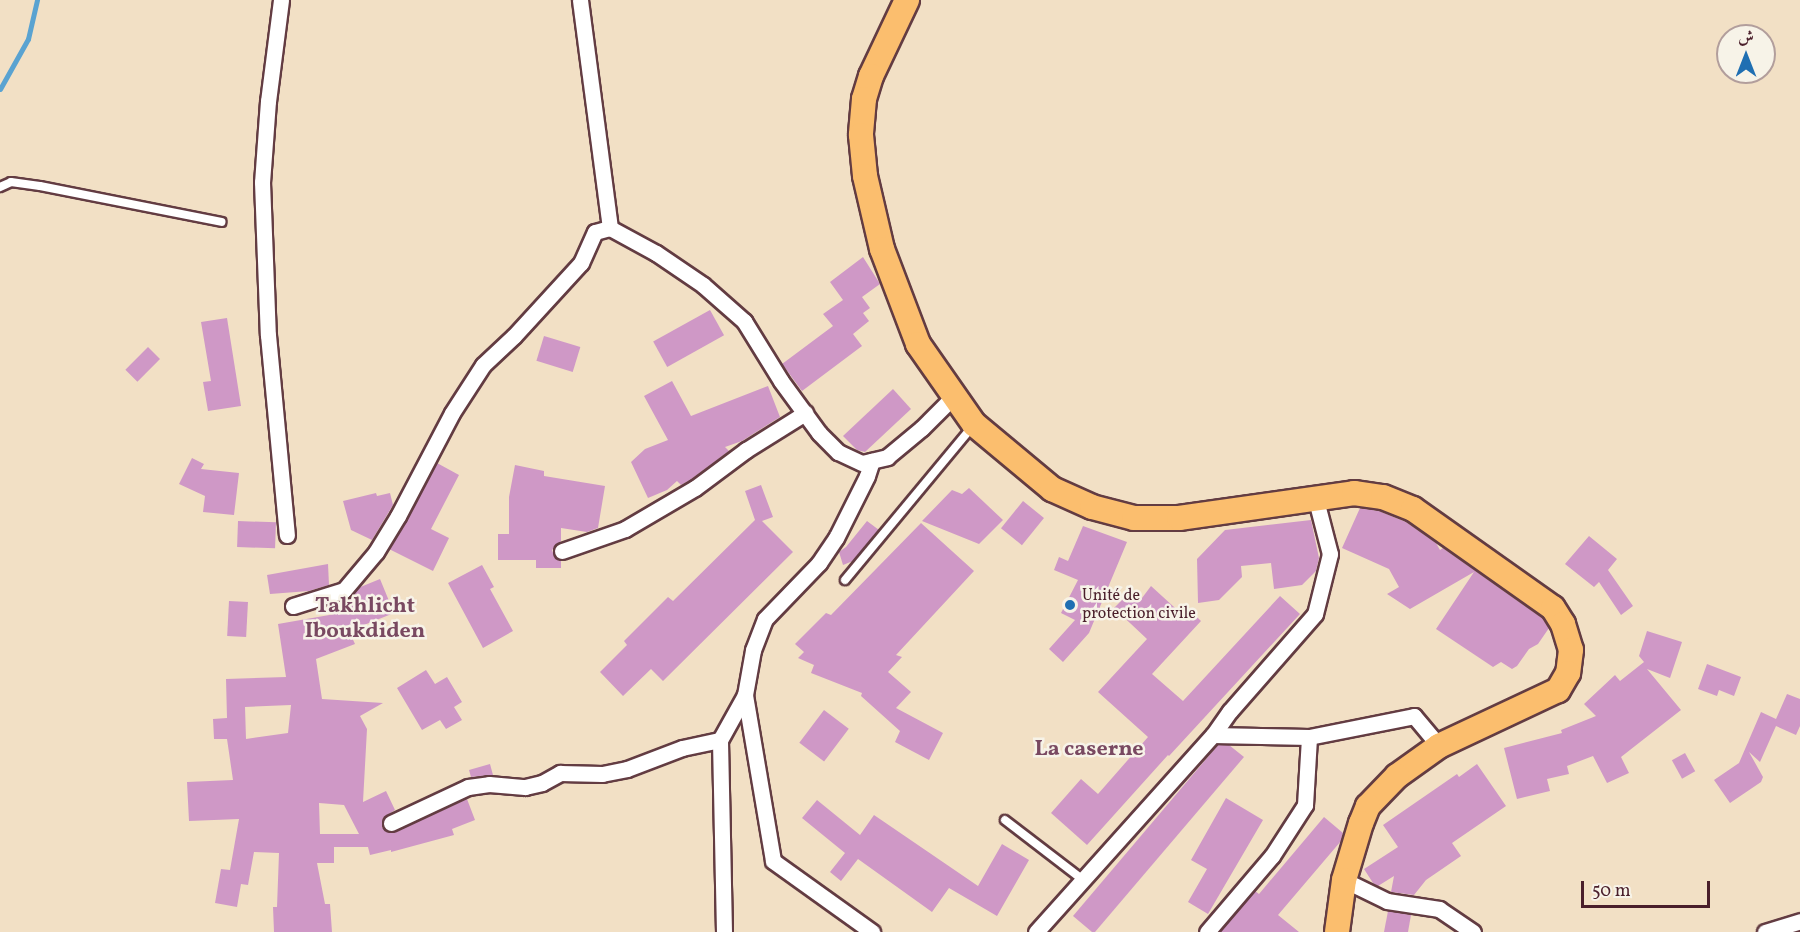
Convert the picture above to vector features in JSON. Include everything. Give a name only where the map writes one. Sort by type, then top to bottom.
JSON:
[{"type":"main road","points":[[898,4],[864,99],[861,135],[865,176],[882,249],[918,344],[974,424],[1052,489],[1092,507],[1134,518],[1179,518],[1354,493],[1383,497],[1413,508],[1553,608],[1563,624],[1571,650],[1568,673],[1558,690],[1439,746],[1397,776],[1368,806],[1358,830],[1344,880],[1337,932]]},
{"type":"street","points":[[281,0],[268,101],[262,182],[268,335],[287,535]]},
{"type":"street","points":[[580,0],[610,228]]},
{"type":"street","points":[[293,606],[345,590],[376,552],[398,516],[452,413],[483,365],[514,336],[581,263],[595,232],[610,228],[656,253],[703,285],[744,321],[805,413],[838,453],[862,463],[887,457],[922,428],[953,397]]},
{"type":"street","points":[[562,551],[626,530],[695,488],[746,450],[805,413]]},
{"type":"street","points":[[724,932],[720,740],[745,695],[753,650],[765,619],[819,563],[830,547],[867,476],[872,460]]},
{"type":"street","points":[[1036,932],[1212,735],[1230,711],[1315,614],[1330,555],[1316,500]]},
{"type":"street","points":[[745,695],[773,861],[872,932]]},
{"type":"street","points":[[1212,735],[1309,737],[1414,716],[1439,746]]},
{"type":"street","points":[[1207,932],[1272,856],[1305,805],[1309,737]]},
{"type":"street","points":[[391,822],[468,787],[489,784],[525,787],[542,783],[560,773],[602,774],[627,769],[682,748],[720,740]]},
{"type":"street","points":[[1344,880],[1387,901],[1439,909],[1473,932]]},
{"type":"street","points":[[1765,932],[1800,921]]},
{"type":"lane","points":[[0,187],[11,182],[40,186],[221,222]]},
{"type":"lane","points":[[845,580],[974,424]]},
{"type":"lane","points":[[1005,820],[1082,879]]},
{"type":"building","points":[[863,257],[880,284],[862,297],[870,308],[863,313],[869,321],[853,334],[862,346],[802,391],[782,364],[833,326],[823,314],[843,300],[830,282]]},
{"type":"building","points":[[710,310],[724,335],[667,367],[653,342]]},
{"type":"building","points":[[227,318],[241,406],[208,411],[203,382],[211,381],[201,322]]},
{"type":"building","points":[[544,336],[580,347],[573,372],[536,361]]},
{"type":"building","points":[[148,347],[160,359],[137,382],[125,370]]},
{"type":"building","points":[[672,381],[691,416],[768,386],[780,417],[742,441],[725,447],[729,451],[690,480],[681,485],[677,481],[667,490],[648,498],[631,462],[645,449],[668,440],[644,396]]},
{"type":"building","points":[[893,389],[911,409],[865,452],[857,450],[843,436]]},
{"type":"building","points":[[192,458],[204,464],[201,469],[239,473],[234,515],[203,512],[205,496],[179,484]]},
{"type":"building","points":[[437,463],[459,475],[431,529],[449,538],[433,571],[389,549]]},
{"type":"building","points":[[515,465],[544,471],[544,476],[605,486],[598,528],[587,532],[561,528],[561,541],[552,550],[555,558],[561,561],[561,568],[536,568],[536,560],[498,560],[498,534],[509,534],[509,497]]},
{"type":"building","points":[[761,485],[773,517],[762,521],[793,552],[663,681],[651,669],[623,696],[600,672],[627,645],[624,641],[668,597],[673,601],[755,520],[745,491]]},
{"type":"building","points":[[969,488],[1003,520],[979,544],[922,521],[952,490],[962,494]]},
{"type":"building","points":[[376,493],[377,496],[390,493],[393,505],[372,540],[351,530],[343,501]]},
{"type":"building","points":[[1023,501],[1044,518],[1022,545],[1001,528]]},
{"type":"building","points":[[1360,508],[1379,511],[1406,522],[1436,543],[1440,550],[1443,548],[1542,618],[1549,628],[1538,644],[1529,649],[1517,666],[1512,669],[1501,662],[1493,667],[1436,629],[1474,572],[1410,609],[1387,594],[1399,587],[1389,569],[1342,548]]},
{"type":"building","points":[[1311,520],[1319,558],[1316,571],[1302,585],[1274,589],[1271,563],[1241,566],[1242,577],[1219,600],[1198,603],[1197,559],[1225,530]]},
{"type":"building","points":[[238,521],[276,522],[275,548],[237,547]]},
{"type":"building","points":[[867,521],[879,530],[853,561],[843,565],[839,552],[846,547]]},
{"type":"building","points":[[921,523],[974,571],[896,655],[902,657],[888,672],[911,692],[896,708],[943,733],[929,760],[895,742],[900,731],[861,696],[862,693],[811,673],[814,665],[798,658],[804,652],[795,644],[826,613],[831,615]]},
{"type":"building","points":[[1083,526],[1127,542],[1089,633],[1063,662],[1049,649],[1075,620],[1061,613],[1078,580],[1054,570],[1059,557],[1068,561]]},
{"type":"building","points":[[1589,536],[1617,559],[1608,570],[1633,606],[1621,615],[1599,582],[1594,587],[1565,564]]},
{"type":"building","points":[[328,564],[329,585],[309,591],[270,594],[267,575]]},
{"type":"building","points":[[482,565],[494,587],[490,589],[513,631],[483,648],[448,583]]},
{"type":"building","points":[[380,579],[394,613],[349,631],[355,644],[316,659],[322,699],[383,703],[360,716],[367,729],[363,802],[386,791],[395,810],[383,818],[382,827],[385,831],[395,832],[467,799],[475,820],[452,829],[454,835],[391,852],[391,850],[370,855],[368,847],[334,847],[334,863],[317,863],[325,904],[330,904],[332,932],[274,932],[273,907],[277,907],[279,853],[254,852],[248,885],[241,884],[237,907],[215,903],[221,869],[230,870],[239,819],[189,821],[187,782],[233,780],[227,739],[214,739],[213,719],[227,718],[226,679],[286,677],[278,624],[335,614],[331,604],[347,599],[358,588]],"holes":[[[291,705],[288,733],[246,739],[245,707]],[[319,803],[344,805],[359,834],[320,834]]]},
{"type":"building","points":[[1151,586],[1185,617],[1191,611],[1201,621],[1152,674],[1183,701],[1280,596],[1300,614],[1087,845],[1051,813],[1081,779],[1098,794],[1148,737],[1098,692],[1147,639],[1114,608],[1130,592],[1139,602]]},
{"type":"building","points":[[229,601],[248,602],[246,637],[227,636]]},
{"type":"building","points":[[1647,631],[1682,642],[1670,678],[1647,669],[1681,710],[1621,757],[1629,773],[1607,783],[1593,756],[1567,766],[1569,774],[1547,779],[1550,791],[1517,799],[1504,748],[1562,733],[1561,730],[1596,716],[1584,704],[1615,675],[1620,681],[1644,662],[1639,656]]},
{"type":"building","points":[[1707,664],[1741,677],[1734,696],[1719,690],[1717,696],[1698,689]]},
{"type":"building","points":[[426,670],[435,684],[447,677],[462,702],[454,707],[462,720],[446,729],[440,720],[422,730],[397,688]]},
{"type":"building","points":[[1787,694],[1800,699],[1800,726],[1796,735],[1776,726],[1760,762],[1749,752],[1763,777],[1761,782],[1730,803],[1714,780],[1739,763],[1761,712],[1776,719]]},
{"type":"building","points":[[824,710],[849,729],[824,761],[799,743]]},
{"type":"building","points":[[1218,745],[1229,745],[1244,757],[1095,932],[1092,932],[1073,916]]},
{"type":"building","points":[[1685,753],[1695,771],[1682,779],[1672,760]]},
{"type":"building","points":[[490,764],[493,775],[471,777],[469,770]]},
{"type":"building","points":[[1477,764],[1506,806],[1452,843],[1461,856],[1426,880],[1414,895],[1391,892],[1394,876],[1378,886],[1373,883],[1364,869],[1398,847],[1383,825],[1457,774],[1459,777]]},
{"type":"building","points":[[1226,798],[1263,820],[1208,914],[1188,902],[1207,869],[1191,860]]},
{"type":"building","points":[[817,800],[860,835],[874,815],[978,886],[1002,844],[1029,860],[997,916],[949,888],[932,912],[858,859],[841,881],[830,872],[845,853],[802,818]]},
{"type":"building","points":[[1324,817],[1343,833],[1341,841],[1278,915],[1299,932],[1220,932],[1255,891],[1259,894]]},
{"type":"building","points":[[1388,911],[1411,915],[1408,932],[1384,932]]},
{"type":"waterway","points":[[0,89],[28,39],[37,0]]},
{"type":"place","name":"Unité de protection civile","points":[[1070,605]]},
{"type":"district","name":"Takhlicht Iboukdiden","points":[[365,618]]},
{"type":"district","name":"La caserne","points":[[1089,750]]}]
